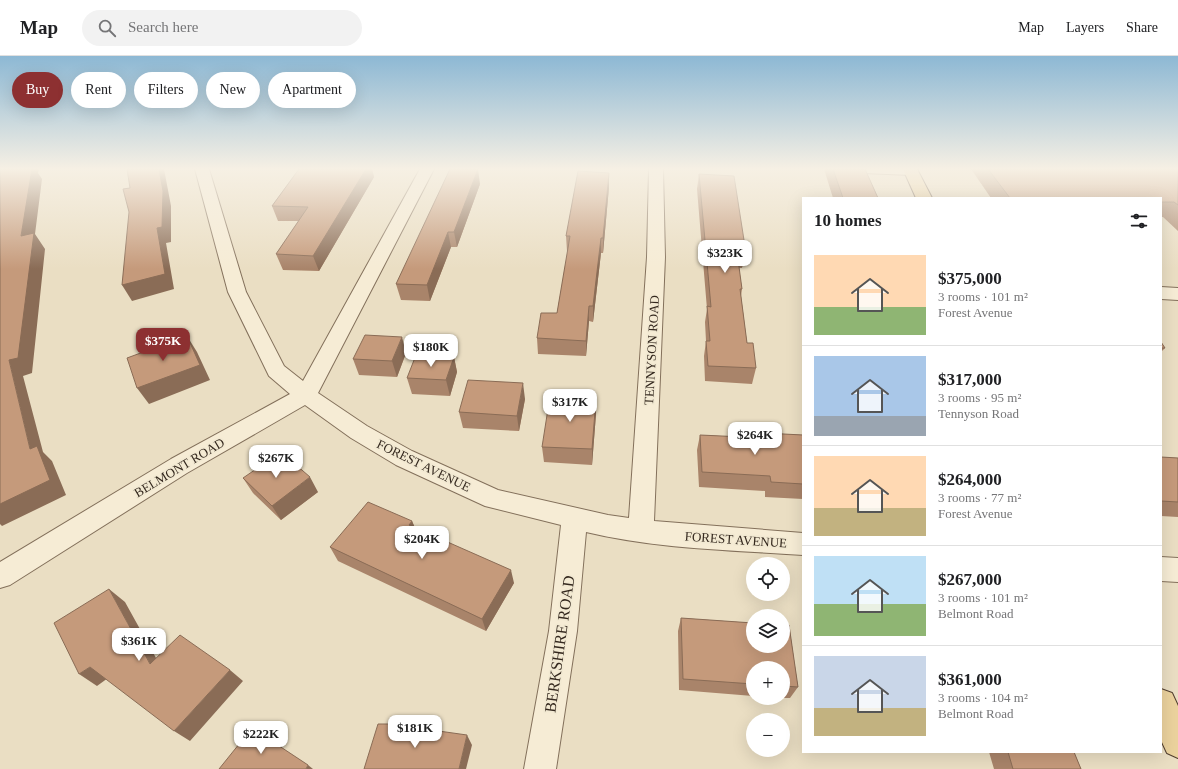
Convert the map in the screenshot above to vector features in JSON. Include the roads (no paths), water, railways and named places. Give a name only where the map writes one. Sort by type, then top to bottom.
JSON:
[{"type":"main road","points":[[1162,706],[1178,742]]},
{"type":"street","name":"FOREST AVENUE","points":[[211,202],[237,292],[276,371],[306,395],[359,432],[411,461],[494,499],[608,526],[802,544]]},
{"type":"street","points":[[306,395],[409,202]]},
{"type":"street","name":"TENNYSON ROAD","points":[[641,530],[656,257],[656,202]]},
{"type":"street","points":[[1162,293],[1178,294]]},
{"type":"street","name":"BELMONT ROAD","points":[[0,576],[179,466],[306,395]]},
{"type":"street","name":"BERKSHIRE ROAD","points":[[540,769],[563,631],[574,519]]},
{"type":"street","points":[[1162,569],[1178,570]]}]
